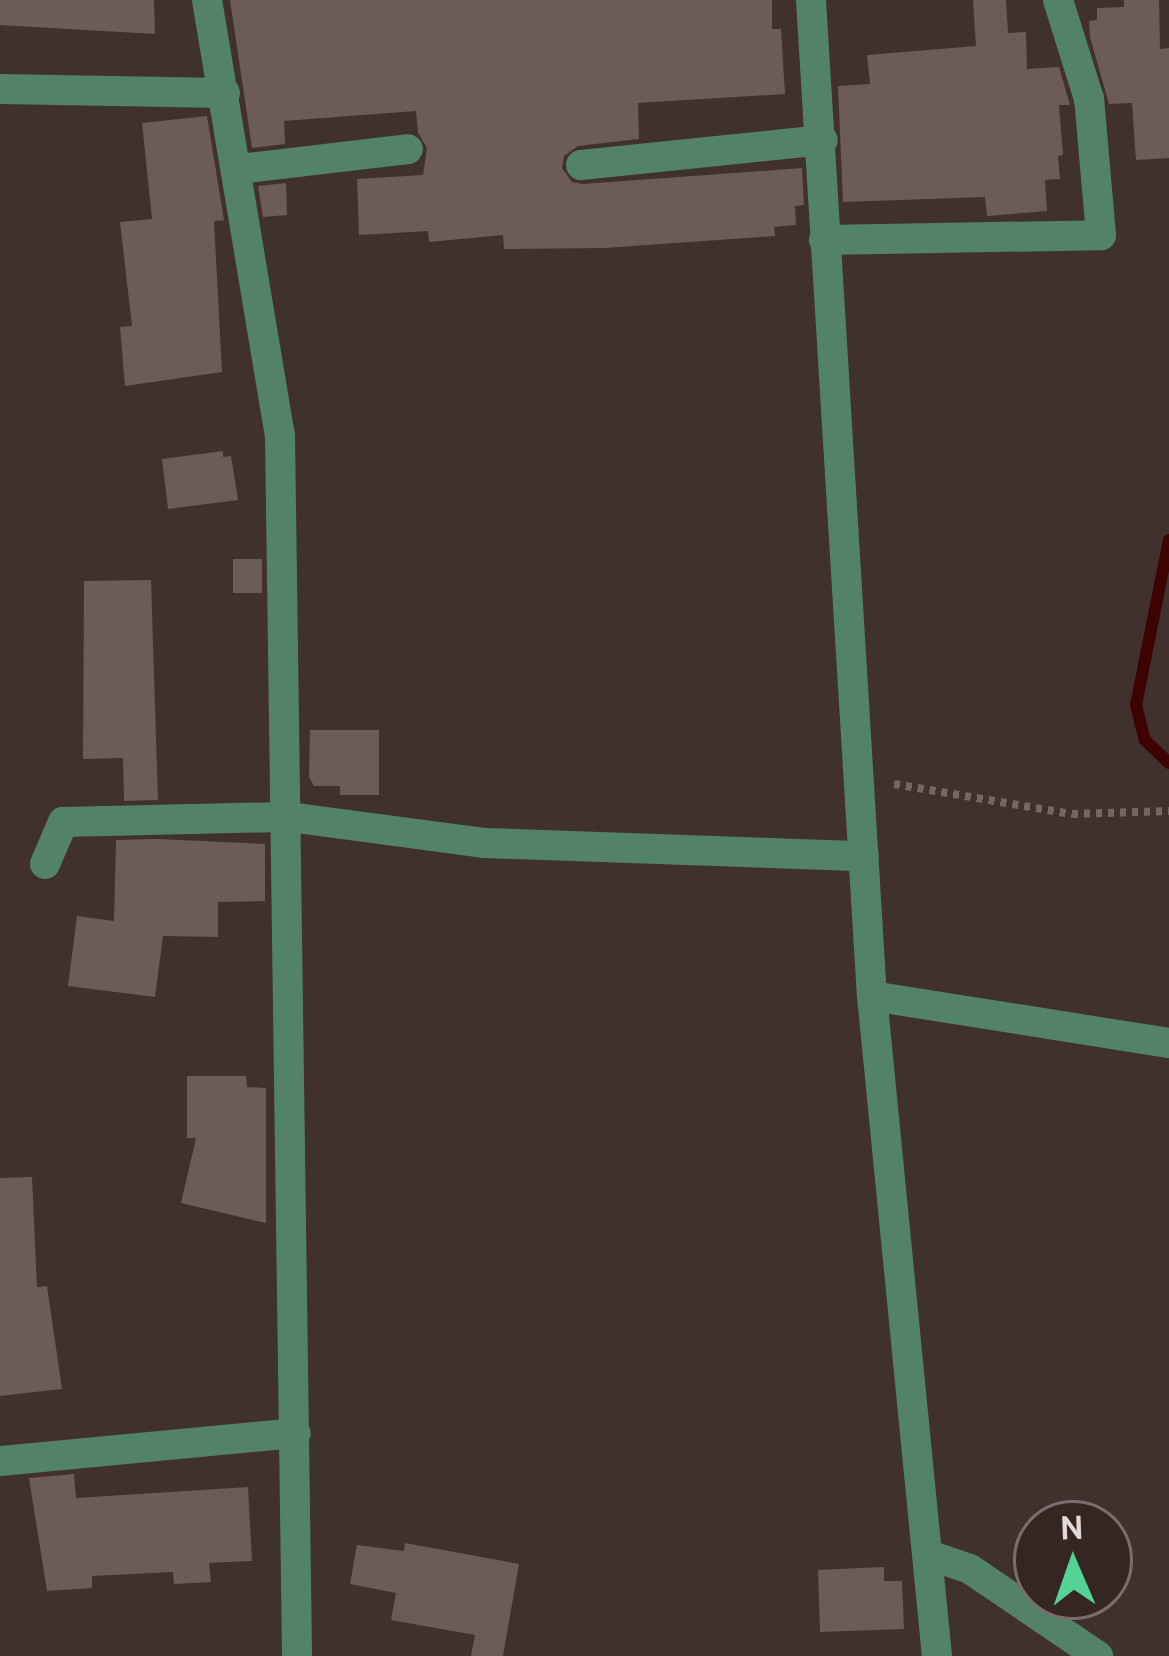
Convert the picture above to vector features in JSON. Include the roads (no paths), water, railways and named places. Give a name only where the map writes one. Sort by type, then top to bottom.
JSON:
[{"type":"street","points":[[207,0],[280,435],[289,817],[297,1656]]},
{"type":"street","points":[[811,0],[872,996],[937,1656]]},
{"type":"street","points":[[824,240],[1101,235],[1089,99],[1058,0]]},
{"type":"street","points":[[0,89],[225,93]]},
{"type":"street","points":[[580,165],[823,140]]},
{"type":"street","points":[[239,169],[408,149]]},
{"type":"street","points":[[46,864],[63,822],[289,817],[485,843],[864,856]]},
{"type":"street","points":[[872,996],[1169,1043]]},
{"type":"street","points":[[0,1461],[296,1433]]},
{"type":"street","points":[[929,1556],[970,1569],[1098,1656]]},
{"type":"waterway","points":[[1169,540],[1136,705],[1145,740],[1169,763]]}]
